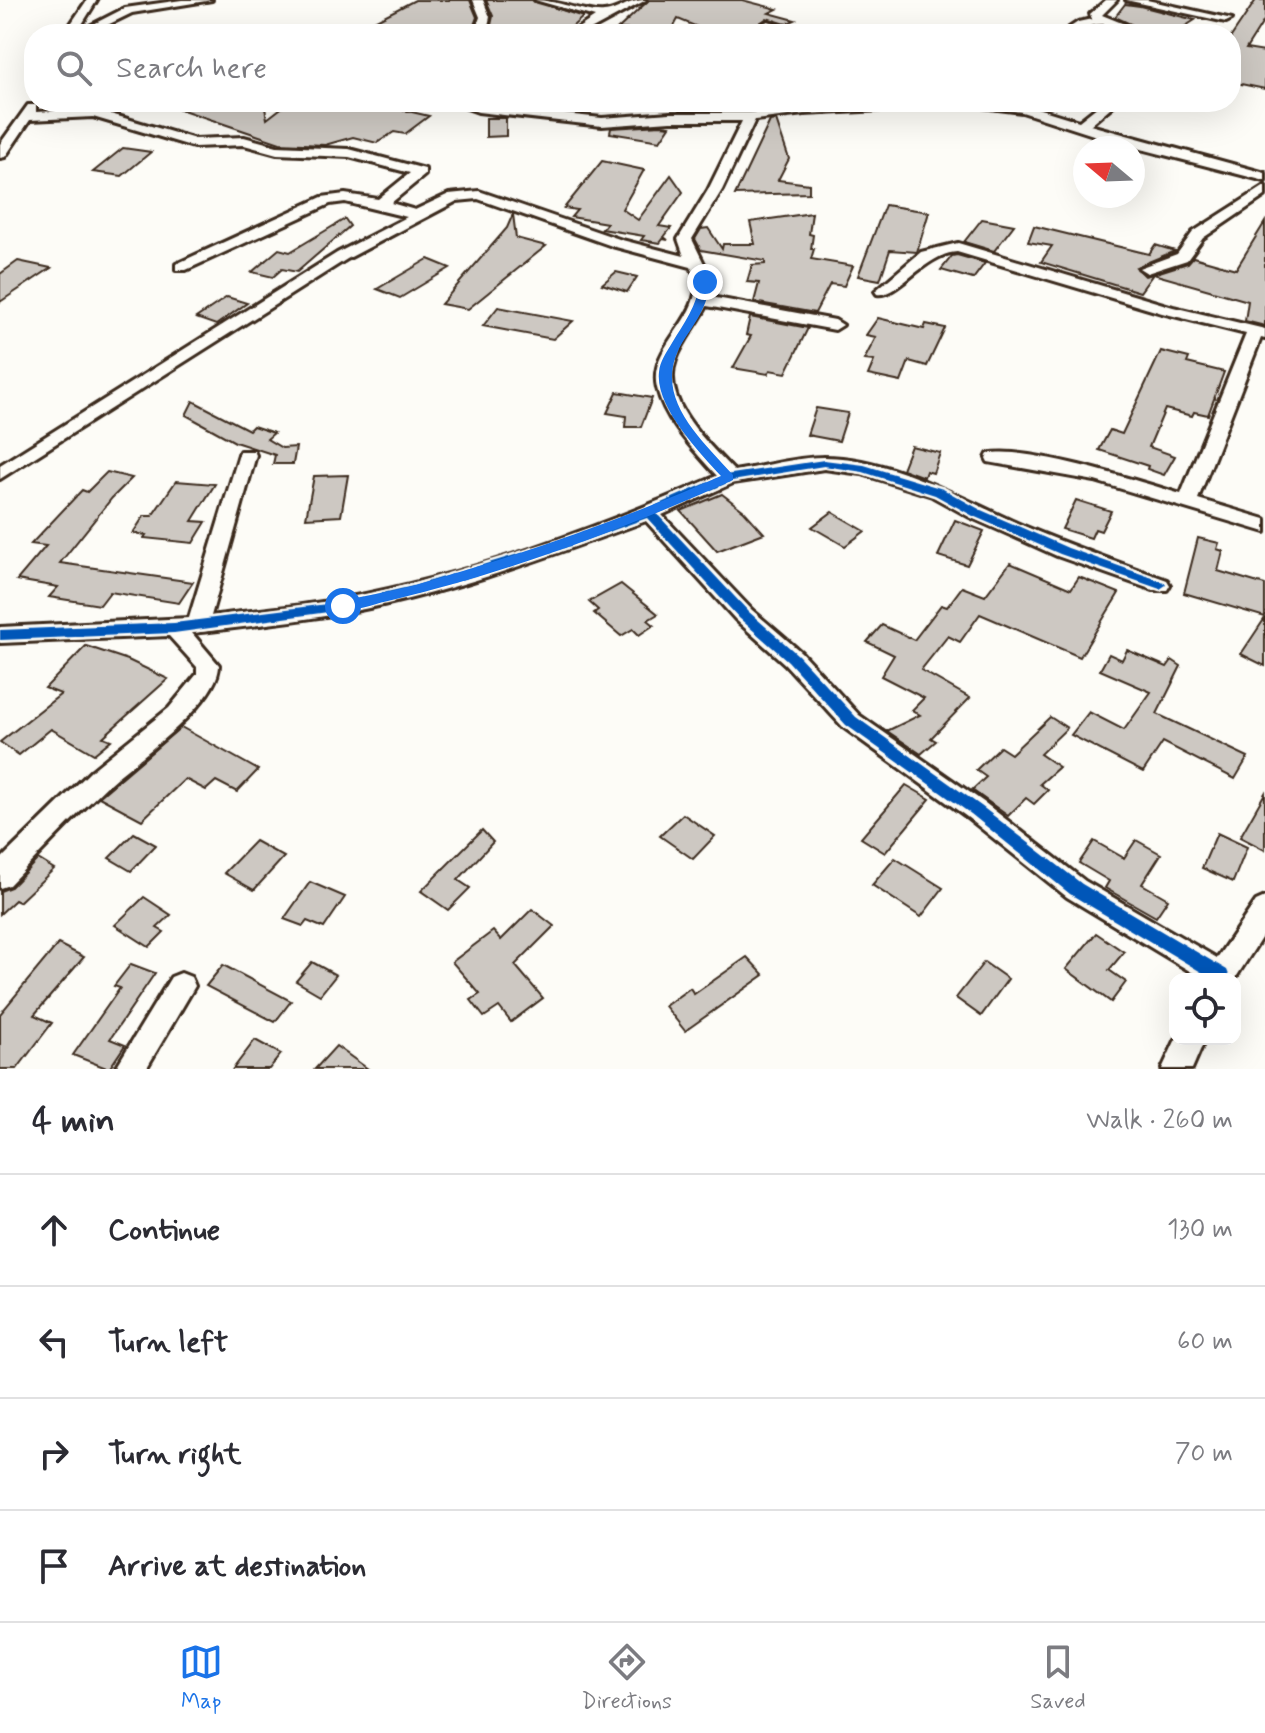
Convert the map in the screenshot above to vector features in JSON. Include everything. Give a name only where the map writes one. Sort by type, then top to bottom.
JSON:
[{"type":"street","points":[[79,24],[92,0]]},
{"type":"street","points":[[96,24],[129,10],[207,0]]},
{"type":"street","points":[[478,0],[485,17],[483,24]]},
{"type":"street","points":[[540,0],[605,16]]},
{"type":"street","points":[[592,24],[641,0]]},
{"type":"street","points":[[1111,24],[1094,16],[1112,0]]},
{"type":"street","points":[[1131,0],[1226,19]]},
{"type":"street","points":[[1082,24],[1102,21]]},
{"type":"street","points":[[0,154],[26,112]]},
{"type":"street","points":[[530,112],[602,122],[670,117],[750,117],[774,112]]},
{"type":"street","points":[[1037,112],[1265,177]]},
{"type":"street","points":[[1081,126],[1098,112]]},
{"type":"street","points":[[20,119],[94,113],[194,143],[244,141],[277,150],[349,153],[420,172],[381,204]]},
{"type":"street","points":[[729,478],[678,414],[668,396],[664,374],[668,359],[703,300],[705,282],[687,251],[685,239],[715,190],[750,117]]},
{"type":"street","points":[[1147,268],[1182,257],[1198,235],[1265,190]]},
{"type":"street","points":[[0,473],[342,256],[441,200],[479,195],[617,243],[695,264]]},
{"type":"street","points":[[181,267],[327,200],[345,198],[381,204],[417,215]]},
{"type":"street","points":[[883,291],[927,254],[945,246],[958,247],[1168,310],[1260,333],[1188,500]]},
{"type":"street","points":[[703,300],[835,325]]},
{"type":"street","points":[[198,624],[247,455]]},
{"type":"street","points":[[995,458],[1053,465],[1188,500],[1265,526]]},
{"type":"street","points":[[0,635],[174,628],[343,606],[414,590],[555,547],[649,513],[729,478],[824,463],[864,469],[939,492],[977,513],[1064,551],[1160,585]]},
{"type":"street","points":[[649,513],[744,615],[793,658],[851,721],[976,810],[1076,889],[1213,973]]},
{"type":"street","points":[[0,877],[101,777],[177,714],[202,685],[208,676],[208,665],[174,628]]},
{"type":"street","points":[[1223,973],[1265,909]]},
{"type":"street","points":[[130,1069],[181,986]]},
{"type":"street","points":[[1177,1069],[1188,1045]]},
{"type":"building","points":[[415,0],[470,0],[477,17],[474,24],[368,24]]},
{"type":"building","points":[[486,0],[532,0],[583,17],[575,24],[491,24],[493,16]]},
{"type":"building","points":[[649,0],[742,0],[777,9],[769,13],[795,20],[786,24],[767,18],[759,24],[690,24],[678,19],[675,24],[623,24]]},
{"type":"building","points":[[1256,0],[1265,0],[1265,19],[1246,49],[1265,52],[1265,89],[1241,84],[1240,24]]},
{"type":"building","points":[[1125,4],[1195,20],[1189,24],[1130,24],[1115,17]]},
{"type":"building","points":[[189,112],[266,112],[267,119],[276,112],[412,112],[429,116],[405,134],[394,132],[377,143],[353,137],[325,145],[280,143]]},
{"type":"building","points":[[486,118],[506,118],[506,136],[486,137]]},
{"type":"building","points":[[776,120],[789,159],[778,180],[809,184],[809,193],[735,195],[770,121]]},
{"type":"building","points":[[670,126],[660,141],[610,133],[611,128]]},
{"type":"building","points":[[123,148],[151,152],[122,176],[93,172]]},
{"type":"building","points":[[602,161],[644,170],[622,209],[638,220],[671,175],[683,192],[659,226],[671,228],[664,237],[668,240],[663,239],[660,243],[641,240],[644,236],[602,229],[607,223],[571,217],[577,210],[564,208]]},
{"type":"building","points":[[885,205],[929,212],[917,252],[890,250],[880,280],[858,276]]},
{"type":"building","points":[[812,213],[809,234],[813,235],[811,249],[814,249],[811,259],[853,266],[844,286],[830,284],[815,313],[754,302],[759,283],[747,282],[752,265],[765,264],[765,261],[701,250],[695,239],[701,229],[708,228],[722,249],[723,244],[755,244],[750,222]]},
{"type":"building","points":[[513,214],[516,238],[546,246],[468,309],[441,304],[507,228]]},
{"type":"building","points":[[345,219],[350,226],[297,272],[282,269],[273,277],[252,272],[279,249],[290,252]]},
{"type":"building","points":[[982,219],[1014,225],[994,251],[964,242]]},
{"type":"building","points":[[1265,222],[1265,326],[1245,321],[1248,301],[1153,274],[1188,263],[1193,257],[1236,269]]},
{"type":"building","points":[[1034,226],[1149,254],[1155,245],[1175,251],[1136,267],[1145,276],[1153,274],[1140,292],[1041,262],[1052,246],[1028,242]]},
{"type":"building","points":[[952,256],[985,263],[973,279],[941,270]]},
{"type":"building","points":[[428,259],[450,268],[400,298],[377,289]]},
{"type":"building","points":[[18,261],[51,268],[0,302],[0,274]]},
{"type":"building","points":[[616,272],[637,277],[627,292],[602,284]]},
{"type":"building","points":[[227,297],[247,303],[216,325],[196,318]]},
{"type":"building","points":[[498,307],[573,321],[553,339],[483,326]]},
{"type":"building","points":[[750,317],[808,328],[786,373],[770,370],[768,374],[733,368],[751,336],[746,335]]},
{"type":"building","points":[[878,318],[924,329],[926,324],[945,328],[927,366],[909,361],[901,382],[868,375],[874,361],[864,360],[876,337],[866,335]]},
{"type":"building","points":[[1161,351],[1189,358],[1187,363],[1224,372],[1208,415],[1194,412],[1192,416],[1165,409],[1149,447],[1175,456],[1164,475],[1147,469],[1148,466],[1099,450],[1110,430],[1122,434]]},
{"type":"building","points":[[617,392],[652,398],[641,427],[625,427],[626,416],[607,413]]},
{"type":"building","points":[[193,401],[249,430],[253,426],[274,433],[267,439],[282,448],[296,447],[293,464],[273,464],[275,455],[235,442],[186,415]]},
{"type":"building","points":[[816,408],[848,413],[839,441],[807,435]]},
{"type":"building","points":[[911,446],[940,453],[933,473],[926,471],[924,477],[902,469]]},
{"type":"building","points":[[107,472],[132,478],[60,563],[193,582],[179,603],[110,592],[100,605],[49,597],[58,587],[17,580],[46,546],[31,544],[82,490],[87,492]]},
{"type":"building","points":[[348,475],[341,516],[306,518],[314,476]]},
{"type":"building","points":[[176,481],[215,484],[192,521],[206,522],[193,543],[144,538],[146,535],[133,533],[144,516],[152,516]]},
{"type":"building","points":[[722,494],[744,511],[764,533],[717,551],[681,511]]},
{"type":"building","points":[[1076,500],[1111,511],[1101,531],[1095,529],[1091,538],[1062,529]]},
{"type":"building","points":[[832,512],[865,531],[845,546],[812,527]]},
{"type":"building","points":[[955,520],[984,531],[967,565],[938,556]]},
{"type":"building","points":[[1198,538],[1219,543],[1217,549],[1223,551],[1218,571],[1265,585],[1265,617],[1184,593]]},
{"type":"building","points":[[1010,563],[1071,589],[1079,577],[1119,593],[1080,657],[980,614],[960,642],[948,636],[921,670],[970,698],[931,738],[936,741],[921,754],[887,731],[920,715],[912,710],[924,698],[881,676],[894,655],[867,642],[882,625],[914,640],[941,605],[947,607],[962,587],[985,596]]},
{"type":"building","points":[[621,584],[658,614],[648,620],[654,625],[639,635],[633,629],[621,636],[594,613],[598,610],[589,602]]},
{"type":"building","points":[[1265,618],[1265,666],[1241,654]]},
{"type":"building","points":[[86,646],[128,660],[168,679],[103,737],[111,740],[94,754],[51,729],[19,755],[0,742],[61,694],[45,688]]},
{"type":"building","points":[[1127,650],[1167,667],[1172,660],[1181,666],[1157,714],[1248,757],[1235,779],[1163,742],[1143,772],[1071,735],[1089,712],[1124,730],[1151,692],[1100,670],[1109,654],[1122,660]]},
{"type":"building","points":[[1050,717],[1067,728],[1040,754],[1059,767],[1040,784],[1048,790],[1034,804],[1026,798],[1008,816],[972,790],[986,777],[976,770],[1000,747],[1011,754]]},
{"type":"building","points":[[181,727],[258,770],[237,792],[216,781],[206,790],[185,779],[142,820],[99,797]]},
{"type":"building","points":[[906,785],[930,799],[885,853],[861,838]]},
{"type":"building","points":[[1265,793],[1265,850],[1240,837]]},
{"type":"building","points":[[683,814],[715,836],[693,859],[660,836]]},
{"type":"building","points":[[482,830],[493,842],[458,880],[470,888],[448,910],[421,891]]},
{"type":"building","points":[[134,833],[156,845],[131,871],[109,858]]},
{"type":"building","points":[[1217,833],[1247,847],[1233,882],[1202,868]]},
{"type":"building","points":[[1136,840],[1161,854],[1142,884],[1168,899],[1156,917],[1105,888],[1109,881],[1079,863],[1094,841],[1124,858]]},
{"type":"building","points":[[255,841],[284,857],[254,890],[224,873]]},
{"type":"building","points":[[895,858],[943,888],[921,917],[872,885]]},
{"type":"building","points":[[38,859],[54,869],[19,902],[15,900],[0,914],[0,891],[11,887]]},
{"type":"building","points":[[310,882],[345,897],[324,928],[307,921],[303,926],[284,919]]},
{"type":"building","points":[[144,897],[171,915],[157,928],[164,932],[149,947],[115,925]]},
{"type":"building","points":[[532,909],[554,926],[515,965],[543,998],[511,1022],[499,1007],[484,1017],[471,1000],[480,994],[452,962],[493,931],[501,940]]},
{"type":"building","points":[[1096,933],[1124,952],[1109,970],[1126,982],[1111,1002],[1066,969]]},
{"type":"building","points":[[58,944],[84,957],[34,1015],[52,1023],[17,1069],[0,1069],[0,1014]]},
{"type":"building","points":[[747,957],[764,975],[685,1031],[665,1006],[690,988],[694,994]]},
{"type":"building","points":[[312,962],[336,975],[320,995],[296,981]]},
{"type":"building","points":[[984,962],[1008,979],[981,1016],[956,998]]},
{"type":"building","points":[[131,964],[155,973],[110,1039],[125,1045],[109,1069],[73,1055],[120,988],[114,986]]},
{"type":"building","points":[[223,965],[291,1001],[275,1022],[206,986]]},
{"type":"building","points":[[255,1040],[281,1054],[269,1069],[233,1069]]},
{"type":"building","points":[[336,1046],[368,1069],[315,1069]]},
{"type":"cycle path","points":[[0,635],[174,628],[343,606],[414,590],[555,547],[649,513],[729,478],[824,463],[864,469],[939,492],[977,513],[1064,551],[1160,585]]},
{"type":"cycle path","points":[[649,513],[744,615],[793,658],[851,721],[976,810],[1076,889],[1218,973]]},
{"type":"route","points":[[343,606],[414,590],[555,547],[649,513],[729,478],[678,414],[668,396],[664,374],[668,359],[703,300],[705,282]]}]
